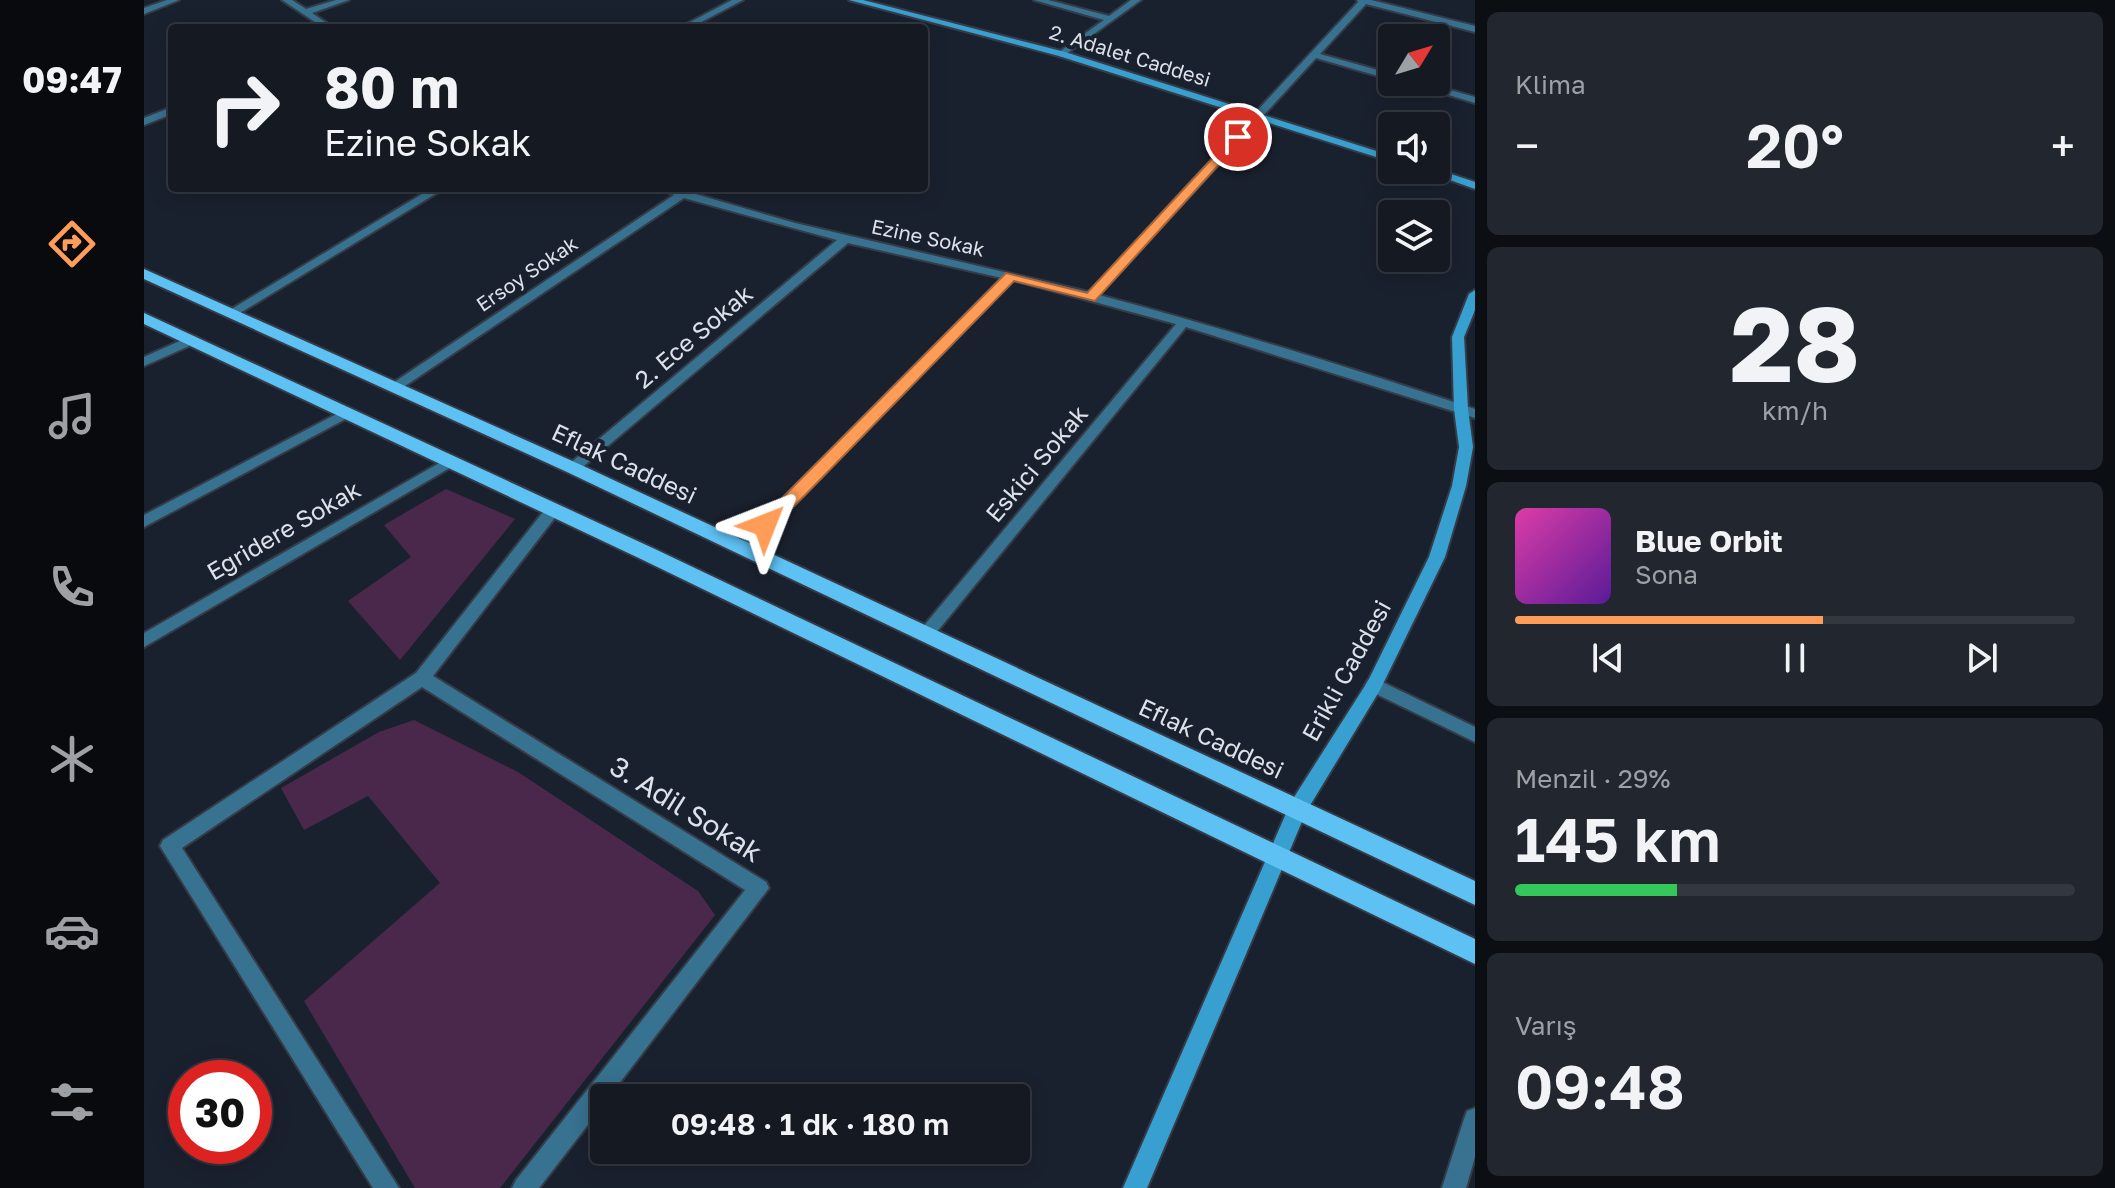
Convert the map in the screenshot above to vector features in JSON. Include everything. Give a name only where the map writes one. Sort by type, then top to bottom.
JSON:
[{"type":"main road","name":"2. Adalet Caddesi","points":[[853,0],[1062,54],[1378,154]]},
{"type":"main road","points":[[1450,178],[1475,186]]},
{"type":"main road","name":"Eflak Caddesi","points":[[144,273],[573,468],[1475,893]]},
{"type":"main road","name":"Erikli Caddesi","points":[[1135,1188],[1298,808],[1374,685],[1437,557],[1459,486],[1466,447],[1468,412],[1458,337],[1475,294]]},
{"type":"main road","points":[[144,318],[664,562],[1475,952]]},
{"type":"street","points":[[144,11],[175,0]]},
{"type":"street","points":[[286,0],[324,24]]},
{"type":"street","points":[[306,12],[345,0]]},
{"type":"street","points":[[691,24],[739,0]]},
{"type":"street","points":[[1038,0],[1110,19]]},
{"type":"street","points":[[1062,54],[1137,0]]},
{"type":"street","points":[[1090,298],[1363,0],[1475,29]]},
{"type":"street","points":[[1315,55],[1378,73]]},
{"type":"street","points":[[1450,93],[1475,100]]},
{"type":"street","points":[[144,122],[168,112]]},
{"type":"street","points":[[231,313],[433,192]]},
{"type":"street","name":"Ezine Sokak","points":[[674,192],[844,240],[1011,276],[1183,323],[1468,412]]},
{"type":"street","name":"Ersoy Sokak","points":[[394,387],[682,195]]},
{"type":"street","name":"2. Ece Sokak","points":[[573,468],[844,240]]},
{"type":"street","points":[[743,548],[1011,276]]},
{"type":"street","name":"Eskici Sokak","points":[[925,634],[1183,323]]},
{"type":"street","points":[[144,362],[191,340]]},
{"type":"street","points":[[144,522],[348,412]]},
{"type":"street","name":"Eğridere Sokak","points":[[144,641],[448,463]]},
{"type":"street","points":[[387,1188],[170,846],[422,678],[552,511]]},
{"type":"street","name":"3. Adil Sokak","points":[[422,678],[759,888],[524,1188]]},
{"type":"street","points":[[1374,685],[1475,735]]},
{"type":"street","points":[[1454,1188],[1475,1119]]},
{"type":"shaded area","points":[[446,489],[515,519],[400,660],[348,601],[411,557],[384,525]]},
{"type":"shaded area","points":[[414,720],[518,772],[698,891],[715,915],[500,1188],[415,1188],[304,1001],[440,883],[368,796],[304,830],[281,788],[379,732]]},
{"type":"route","points":[[765,525],[1011,276],[1090,298],[1238,137]]}]
